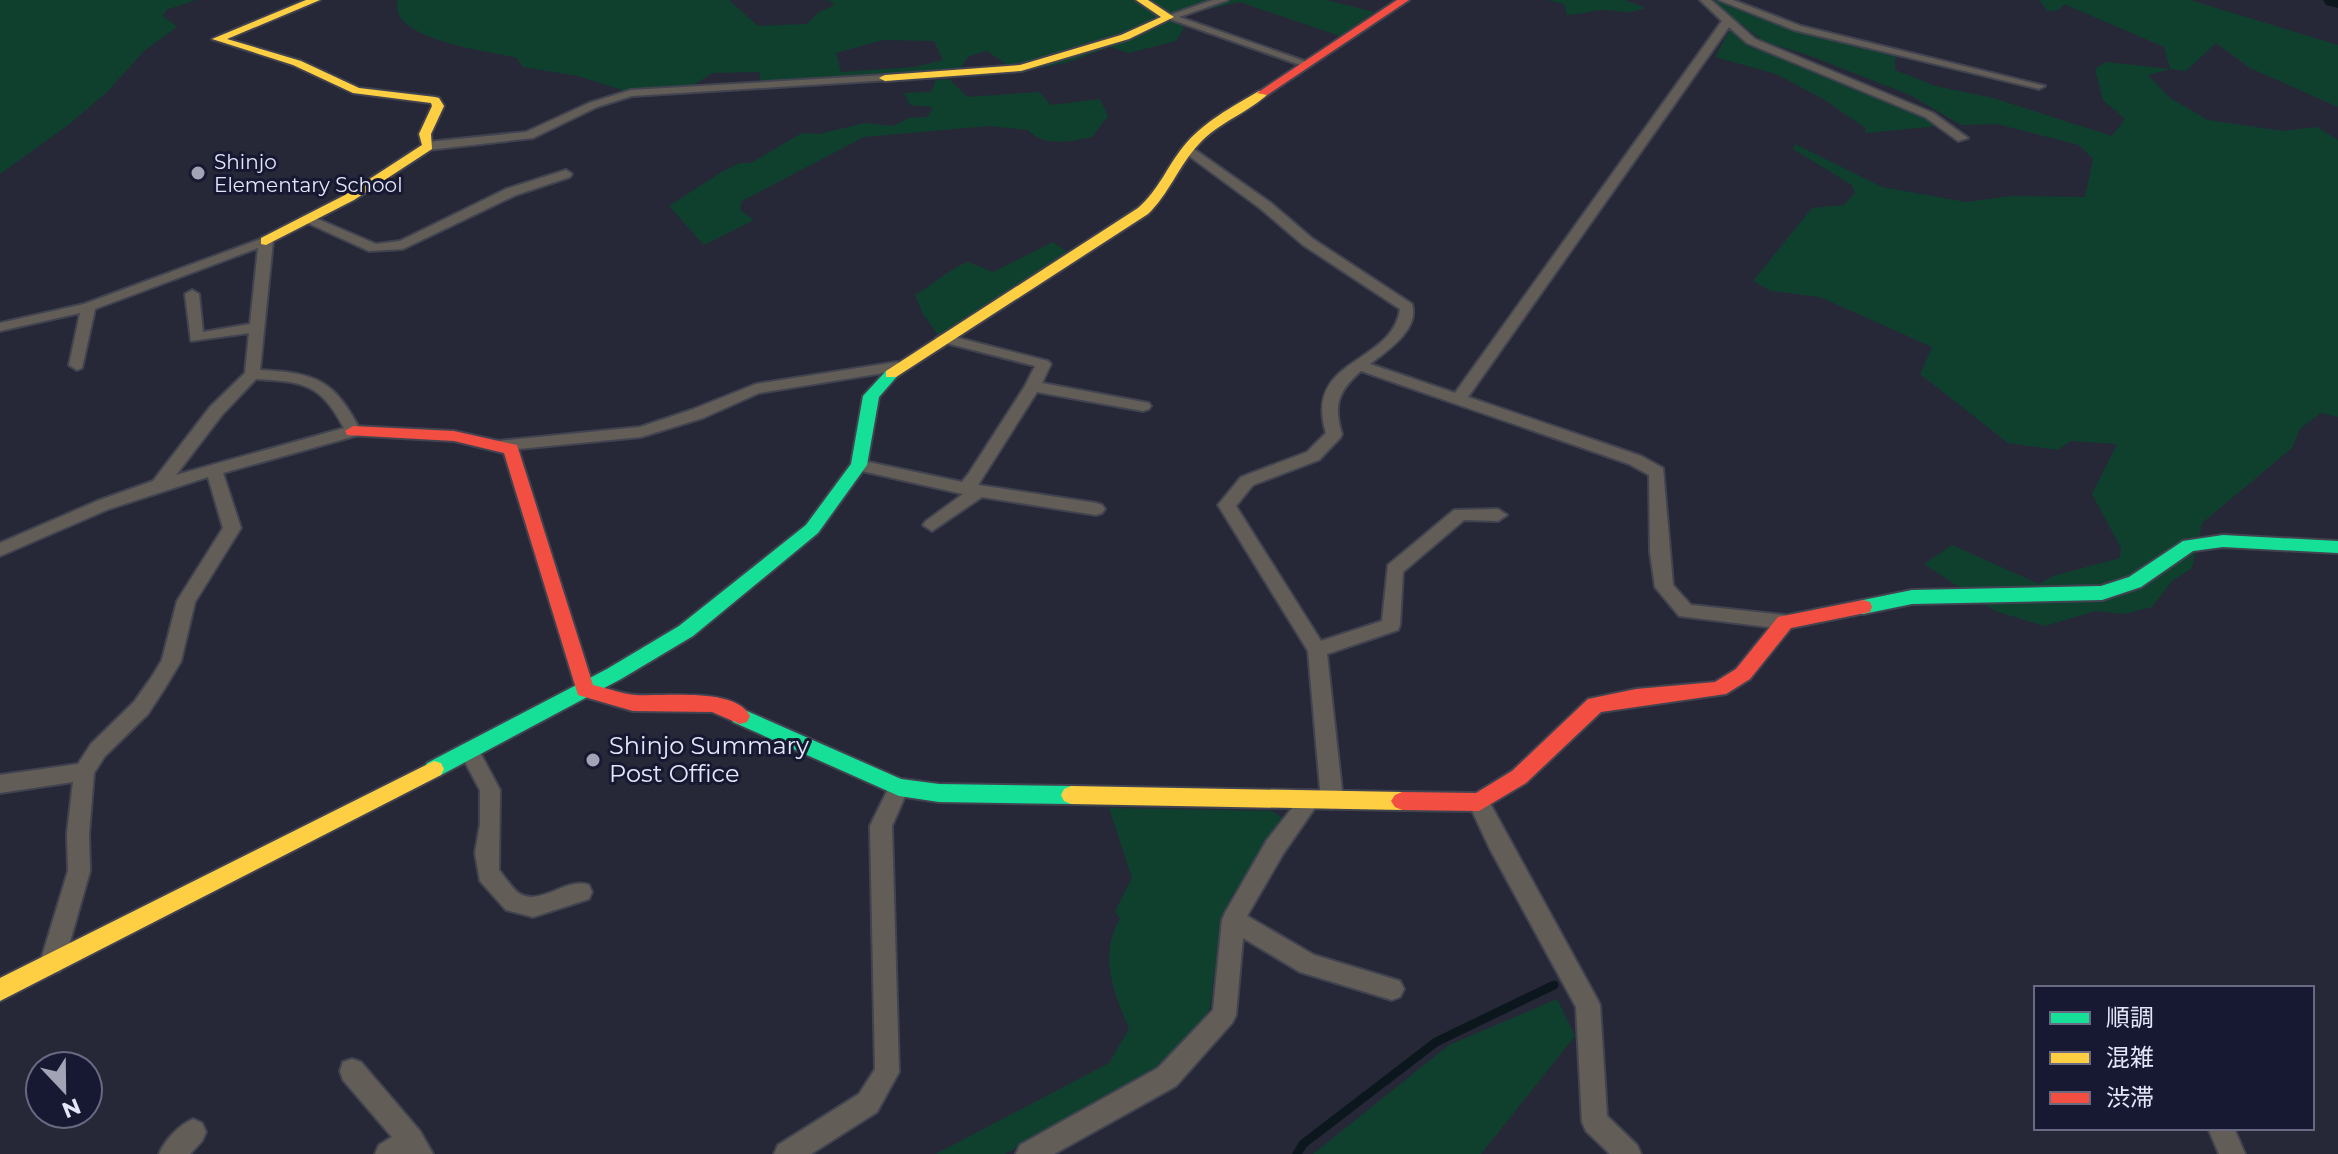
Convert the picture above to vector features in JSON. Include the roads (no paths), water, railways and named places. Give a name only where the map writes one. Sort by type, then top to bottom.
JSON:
[{"type":"street","points":[[315,0],[217,39],[297,63],[357,91],[435,100],[438,106],[425,134],[428,146]]},
{"type":"street","points":[[1141,0],[1169,17],[1307,64]]},
{"type":"street","points":[[0,327],[88,307],[166,279],[223,254],[266,241],[399,170],[428,146],[529,135],[593,105],[631,93],[1021,68],[1125,37],[1169,17],[1223,0]]},
{"type":"street","points":[[0,990],[469,751],[585,690],[686,631],[812,529],[859,465],[871,396],[897,367],[1143,211],[1159,198],[1187,150],[1204,131],[1336,46],[1349,33],[1404,0]]},
{"type":"street","points":[[1705,0],[1751,41],[1929,115],[1962,138]]},
{"type":"street","points":[[1724,0],[1798,28],[2039,86]]},
{"type":"street","points":[[1459,399],[1729,19]]},
{"type":"street","points":[[1029,1154],[1167,1077],[1224,1015],[1233,920],[1275,847],[1322,800],[1317,650],[1227,505],[1247,481],[1313,456],[1334,434],[1327,414],[1332,388],[1396,335],[1407,318],[1407,307],[1308,242],[1266,206],[1187,150]]},
{"type":"street","points":[[308,220],[374,248],[403,245],[511,192],[566,174]]},
{"type":"street","points":[[159,485],[216,411],[252,374],[266,241]]},
{"type":"street","points":[[192,294],[196,338],[258,327]]},
{"type":"street","points":[[77,365],[88,307]]},
{"type":"street","points":[[932,525],[973,490],[1043,364],[943,338]]},
{"type":"street","points":[[1359,365],[1635,460],[1657,472],[1659,552],[1664,587],[1686,611],[1785,622],[1912,597],[2102,593],[2135,582],[2189,545],[2223,541],[2338,547]]},
{"type":"street","points":[[497,446],[641,432],[697,414],[756,389],[897,367]]},
{"type":"street","points":[[252,374],[303,377],[331,391],[353,431]]},
{"type":"street","points":[[1033,386],[1143,406]]},
{"type":"street","points":[[0,550],[103,505],[159,485],[353,431],[454,436],[511,449],[585,690]]},
{"type":"street","points":[[859,465],[973,490],[1096,509]]},
{"type":"street","points":[[52,963],[79,871],[78,834],[84,772],[98,750],[141,708],[158,683],[171,661],[186,601],[232,528],[214,470]]},
{"type":"street","points":[[1317,650],[1391,625],[1394,570],[1460,514],[1498,515]]},
{"type":"street","points":[[585,690],[633,703],[714,704],[899,787],[939,793],[1479,802],[1519,777],[1595,705],[1636,697],[1719,689],[1743,674],[1785,622]]},
{"type":"street","points":[[469,751],[490,790],[491,824],[486,853],[488,874],[514,903],[533,907],[581,892]]},
{"type":"street","points":[[0,784],[84,772]]},
{"type":"street","points":[[787,1154],[868,1103],[887,1072],[881,826],[899,787]]},
{"type":"street","points":[[1479,802],[1588,1005],[1595,1122],[1628,1154]]},
{"type":"street","points":[[1233,920],[1308,964],[1392,989]]},
{"type":"street","points":[[352,1071],[415,1147],[388,1154]]},
{"type":"street","points":[[2222,1130],[2232,1154]]},
{"type":"street","points":[[172,1154],[193,1132]]},
{"type":"waterway","points":[[1297,1154],[1303,1144],[1436,1042],[1554,985]]},
{"type":"place","name":"Shinjo Elementary School","points":[[198,173]]},
{"type":"place","name":"Shinjo Summary Post Office","points":[[593,760]]}]
